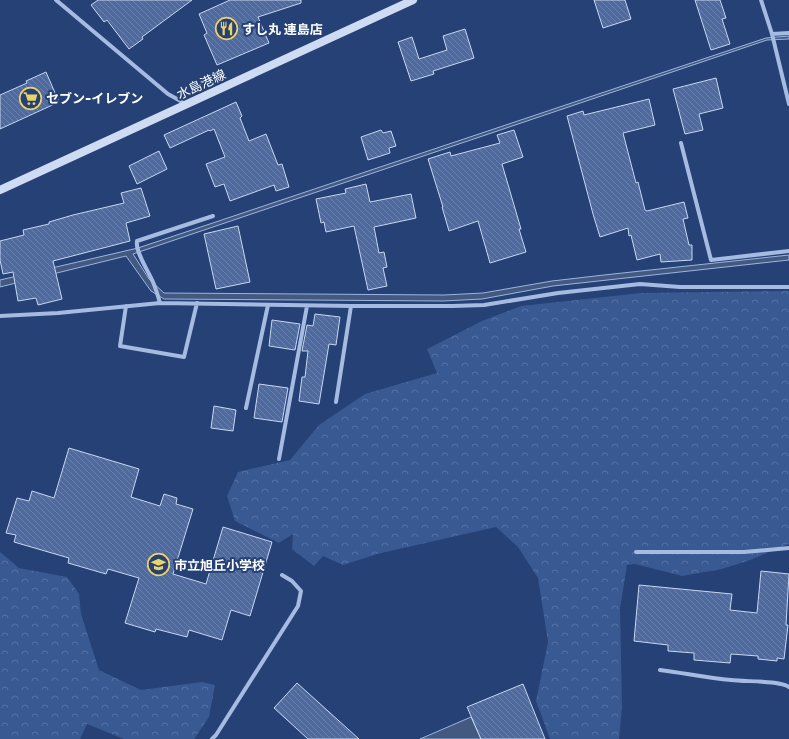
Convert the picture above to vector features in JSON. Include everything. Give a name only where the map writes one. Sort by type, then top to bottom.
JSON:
[{"type":"main road","name":"水島港線","points":[[0,190],[413,0]]},
{"type":"street","points":[[56,0],[168,94],[186,104]]},
{"type":"street","points":[[761,0],[774,40],[789,104]]},
{"type":"street","points":[[772,35],[789,33]]},
{"type":"street","points":[[681,143],[711,260],[789,251]]},
{"type":"street","points":[[160,303],[154,283],[139,252],[137,241],[213,216]]},
{"type":"street","points":[[0,316],[58,314],[160,303],[307,306],[484,305],[558,293],[640,284],[680,287],[789,287]]},
{"type":"street","points":[[126,306],[120,346],[184,357],[197,303]]},
{"type":"street","points":[[246,408],[268,305]]},
{"type":"street","points":[[279,459],[307,306]]},
{"type":"street","points":[[336,402],[351,306]]},
{"type":"street","points":[[636,552],[744,552],[789,548]]},
{"type":"street","points":[[212,739],[298,606],[301,591],[292,581],[282,575]]},
{"type":"street","points":[[660,670],[731,680],[772,683],[786,685],[789,687]]},
{"type":"green space","points":[[789,291],[789,544],[750,560],[722,569],[682,576],[635,564],[627,565],[620,609],[622,707],[619,739],[550,739],[536,701],[548,642],[538,578],[518,547],[496,527],[377,554],[343,565],[323,556],[314,566],[292,549],[293,534],[279,543],[235,521],[227,496],[238,472],[290,460],[319,425],[365,394],[437,373],[427,349],[482,321],[521,306],[641,293]]},
{"type":"green space","points":[[0,552],[19,568],[67,577],[79,594],[81,614],[99,670],[141,690],[202,682],[215,685],[209,717],[194,739],[124,739],[87,724],[80,739],[0,739]]},
{"type":"shaded area","points":[[789,36],[789,39],[767,40],[133,254],[149,279],[164,293],[444,295],[483,293],[552,281],[789,255],[789,260],[553,286],[482,299],[443,301],[164,299],[151,291],[126,256],[0,287],[0,280],[138,248],[766,38]]},
{"type":"shaded area","points":[[471,717],[481,739],[420,739]]},
{"type":"building","points":[[98,0],[192,0],[142,37],[143,39],[129,49],[107,20],[104,22],[91,5]]},
{"type":"building","points":[[230,0],[301,0],[301,3],[258,17],[269,43],[217,65],[204,35],[207,33],[199,14]]},
{"type":"building","points":[[594,0],[625,0],[631,19],[603,28]]},
{"type":"building","points":[[695,0],[720,0],[726,18],[722,19],[730,44],[711,50]]},
{"type":"building","points":[[465,29],[474,58],[433,71],[434,74],[411,81],[398,42],[412,37],[419,59],[447,50],[443,36]]},
{"type":"building","name":"セブン-イレブン","points":[[46,72],[59,102],[0,129],[0,95],[27,83],[26,81]]},
{"type":"building","points":[[716,78],[723,108],[699,114],[703,130],[685,134],[673,89]]},
{"type":"building","points":[[649,99],[655,125],[623,133],[636,183],[638,182],[645,210],[647,211],[684,202],[688,218],[683,219],[689,245],[692,245],[692,260],[661,262],[660,254],[637,260],[631,235],[629,236],[628,228],[600,237],[593,214],[567,116],[583,111],[584,115]]},
{"type":"building","points":[[236,102],[242,116],[240,118],[249,141],[266,134],[278,165],[282,164],[289,187],[276,191],[274,185],[230,201],[224,184],[215,187],[206,164],[225,157],[214,129],[170,148],[164,135]]},
{"type":"building","points":[[381,130],[383,133],[391,131],[396,146],[389,148],[390,153],[368,160],[361,137]]},
{"type":"building","points":[[514,130],[523,157],[502,164],[521,229],[519,229],[526,252],[490,263],[478,221],[449,231],[428,159],[450,152],[451,156],[500,143],[497,135]]},
{"type":"building","points":[[159,151],[167,169],[137,184],[129,166]]},
{"type":"building","points":[[366,184],[370,202],[411,194],[416,218],[374,227],[379,253],[384,252],[387,267],[383,268],[387,286],[368,290],[354,226],[326,232],[324,222],[321,223],[316,199],[346,193],[345,189]]},
{"type":"building","points":[[141,188],[150,216],[126,223],[130,241],[53,261],[62,299],[38,305],[36,298],[18,301],[13,272],[3,274],[0,260],[0,241],[24,235],[23,230],[49,224],[49,222],[124,203],[121,193]]},
{"type":"building","points":[[238,226],[250,282],[216,289],[204,234]]},
{"type":"building","points":[[315,314],[340,317],[336,345],[329,344],[319,404],[299,401],[302,377],[305,377],[308,351],[302,351],[307,325],[313,326]]},
{"type":"building","points":[[272,320],[300,324],[295,350],[269,346]]},
{"type":"building","points":[[259,384],[288,388],[282,422],[254,418]]},
{"type":"building","points":[[214,406],[236,410],[233,431],[211,428]]},
{"type":"building","points":[[69,448],[139,469],[131,497],[160,506],[164,494],[177,498],[176,504],[193,509],[173,574],[206,584],[223,527],[272,542],[250,616],[231,610],[222,640],[189,630],[187,637],[156,629],[155,632],[125,623],[139,578],[108,569],[106,574],[68,563],[69,558],[14,542],[16,535],[6,533],[17,498],[29,501],[32,491],[54,498]]},
{"type":"building","points":[[761,571],[789,574],[786,625],[788,625],[784,659],[777,658],[777,661],[758,659],[758,656],[731,654],[730,663],[694,660],[694,653],[668,651],[668,645],[634,641],[639,585],[732,594],[730,610],[757,613]]},
{"type":"building","points":[[297,683],[359,739],[308,739],[274,708]]},
{"type":"building","points":[[523,684],[545,739],[481,739],[467,707]]},
{"type":"place","name":"すし丸 連島店","points":[[227,29]]},
{"type":"place","name":"セブン-イレブン","points":[[30,98]]},
{"type":"place","name":"市立旭丘小学校","points":[[158,565]]}]
